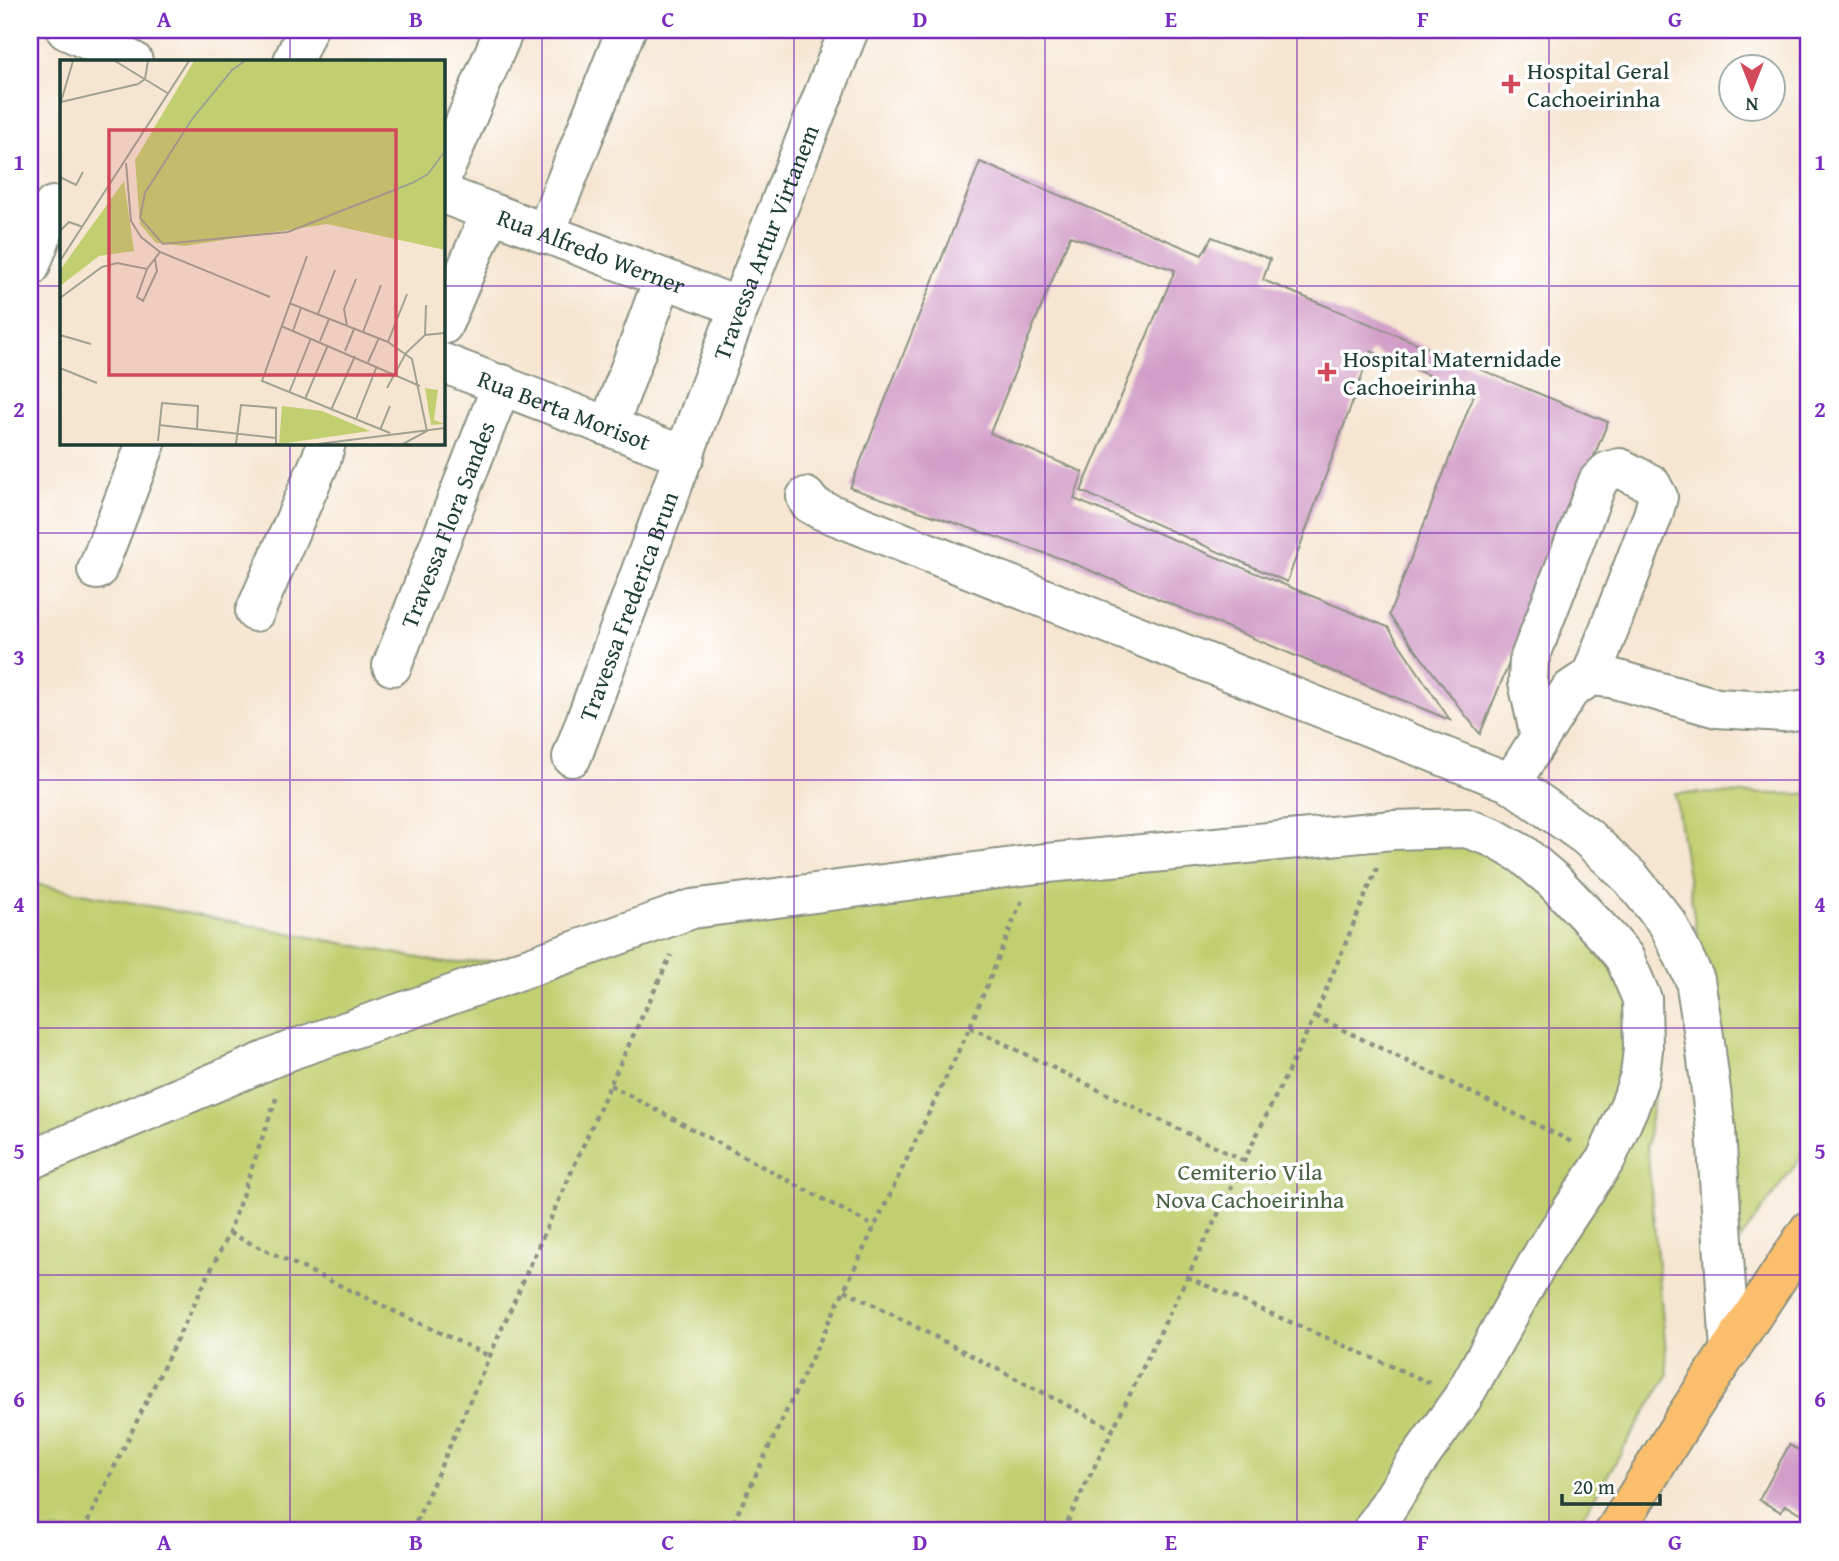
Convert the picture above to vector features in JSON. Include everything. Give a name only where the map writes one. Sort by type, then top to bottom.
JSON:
[{"type":"main road","points":[[1615,1531],[1686,1416],[1809,1230]]},
{"type":"street","points":[[66,30],[132,50]]},
{"type":"street","points":[[293,60],[307,30]]},
{"type":"street","points":[[444,172],[504,30]]},
{"type":"street","points":[[545,234],[626,30]]},
{"type":"street","name":"Travessa Artur Virtanem","points":[[685,456],[739,307],[849,30]]},
{"type":"street","name":"Rua Alfredo Werner","points":[[444,194],[739,307]]},
{"type":"street","points":[[30,267],[48,203]]},
{"type":"street","points":[[444,324],[491,213]]},
{"type":"street","points":[[609,425],[663,279]]},
{"type":"street","name":"Rua Berta Morisot","points":[[444,363],[685,456]]},
{"type":"street","name":"Travessa Flora Sandes","points":[[392,666],[502,384]]},
{"type":"street","points":[[97,570],[146,444]]},
{"type":"street","points":[[255,612],[326,444]]},
{"type":"street","name":"Travessa Frederica Brun","points":[[572,757],[685,456]]},
{"type":"street","points":[[1511,783],[1570,690],[1591,676],[1653,515],[1658,497],[1651,484],[1619,468],[1608,471],[1598,481],[1529,660],[1528,682],[1540,737]]},
{"type":"street","points":[[806,497],[809,503],[821,510],[1511,783],[1587,837],[1631,878],[1668,923],[1695,980],[1716,1130],[1730,1351]]},
{"type":"street","points":[[1591,676],[1611,678],[1717,708],[1784,712],[1809,709]]},
{"type":"street","points":[[30,1160],[294,1049],[692,909],[1037,864],[1393,830],[1466,828],[1492,837],[1522,854],[1554,881],[1624,957],[1642,999],[1643,1049],[1640,1074],[1606,1159],[1545,1250],[1463,1397],[1372,1531]]},
{"type":"path","points":[[1063,1531],[1315,1016],[1393,830]]},
{"type":"path","points":[[729,1531],[970,1027],[1037,864]]},
{"type":"path","points":[[412,1531],[610,1086],[692,909]]},
{"type":"path","points":[[1315,1016],[1606,1159]]},
{"type":"path","points":[[970,1027],[1244,1161]]},
{"type":"path","points":[[83,1531],[229,1233],[294,1049]]},
{"type":"path","points":[[610,1086],[875,1227]]},
{"type":"path","points":[[229,1233],[489,1356]]},
{"type":"path","points":[[1187,1277],[1463,1397]]},
{"type":"path","points":[[845,1290],[1113,1429]]},
{"type":"green space","points":[[1809,792],[1809,1146],[1740,1240],[1675,793]]},
{"type":"green space","name":"Cemiterio Vila Nova Cachoeirinha","points":[[1455,818],[1538,841],[1596,896],[1639,963],[1660,1050],[1647,1147],[1668,1375],[1574,1531],[30,1531],[30,883],[445,963],[498,960],[637,914]]},
{"type":"building","points":[[980,162],[1202,255],[1212,237],[1270,259],[1263,280],[1608,422],[1480,734],[1389,615],[1474,394],[1371,351],[1287,582],[1081,491],[1175,270],[1070,236],[990,433],[1083,472],[1074,499],[1388,627],[1450,720],[1065,560],[850,488]]},
{"type":"building","points":[[1789,1445],[1809,1455],[1809,1517],[1785,1505],[1781,1512],[1759,1500]]},
{"type":"place","name":"Hospital Geral Cachoeirinha","points":[[1511,84]]},
{"type":"place","name":"Hospital Maternidade Cachoeirinha","points":[[1327,372]]}]
